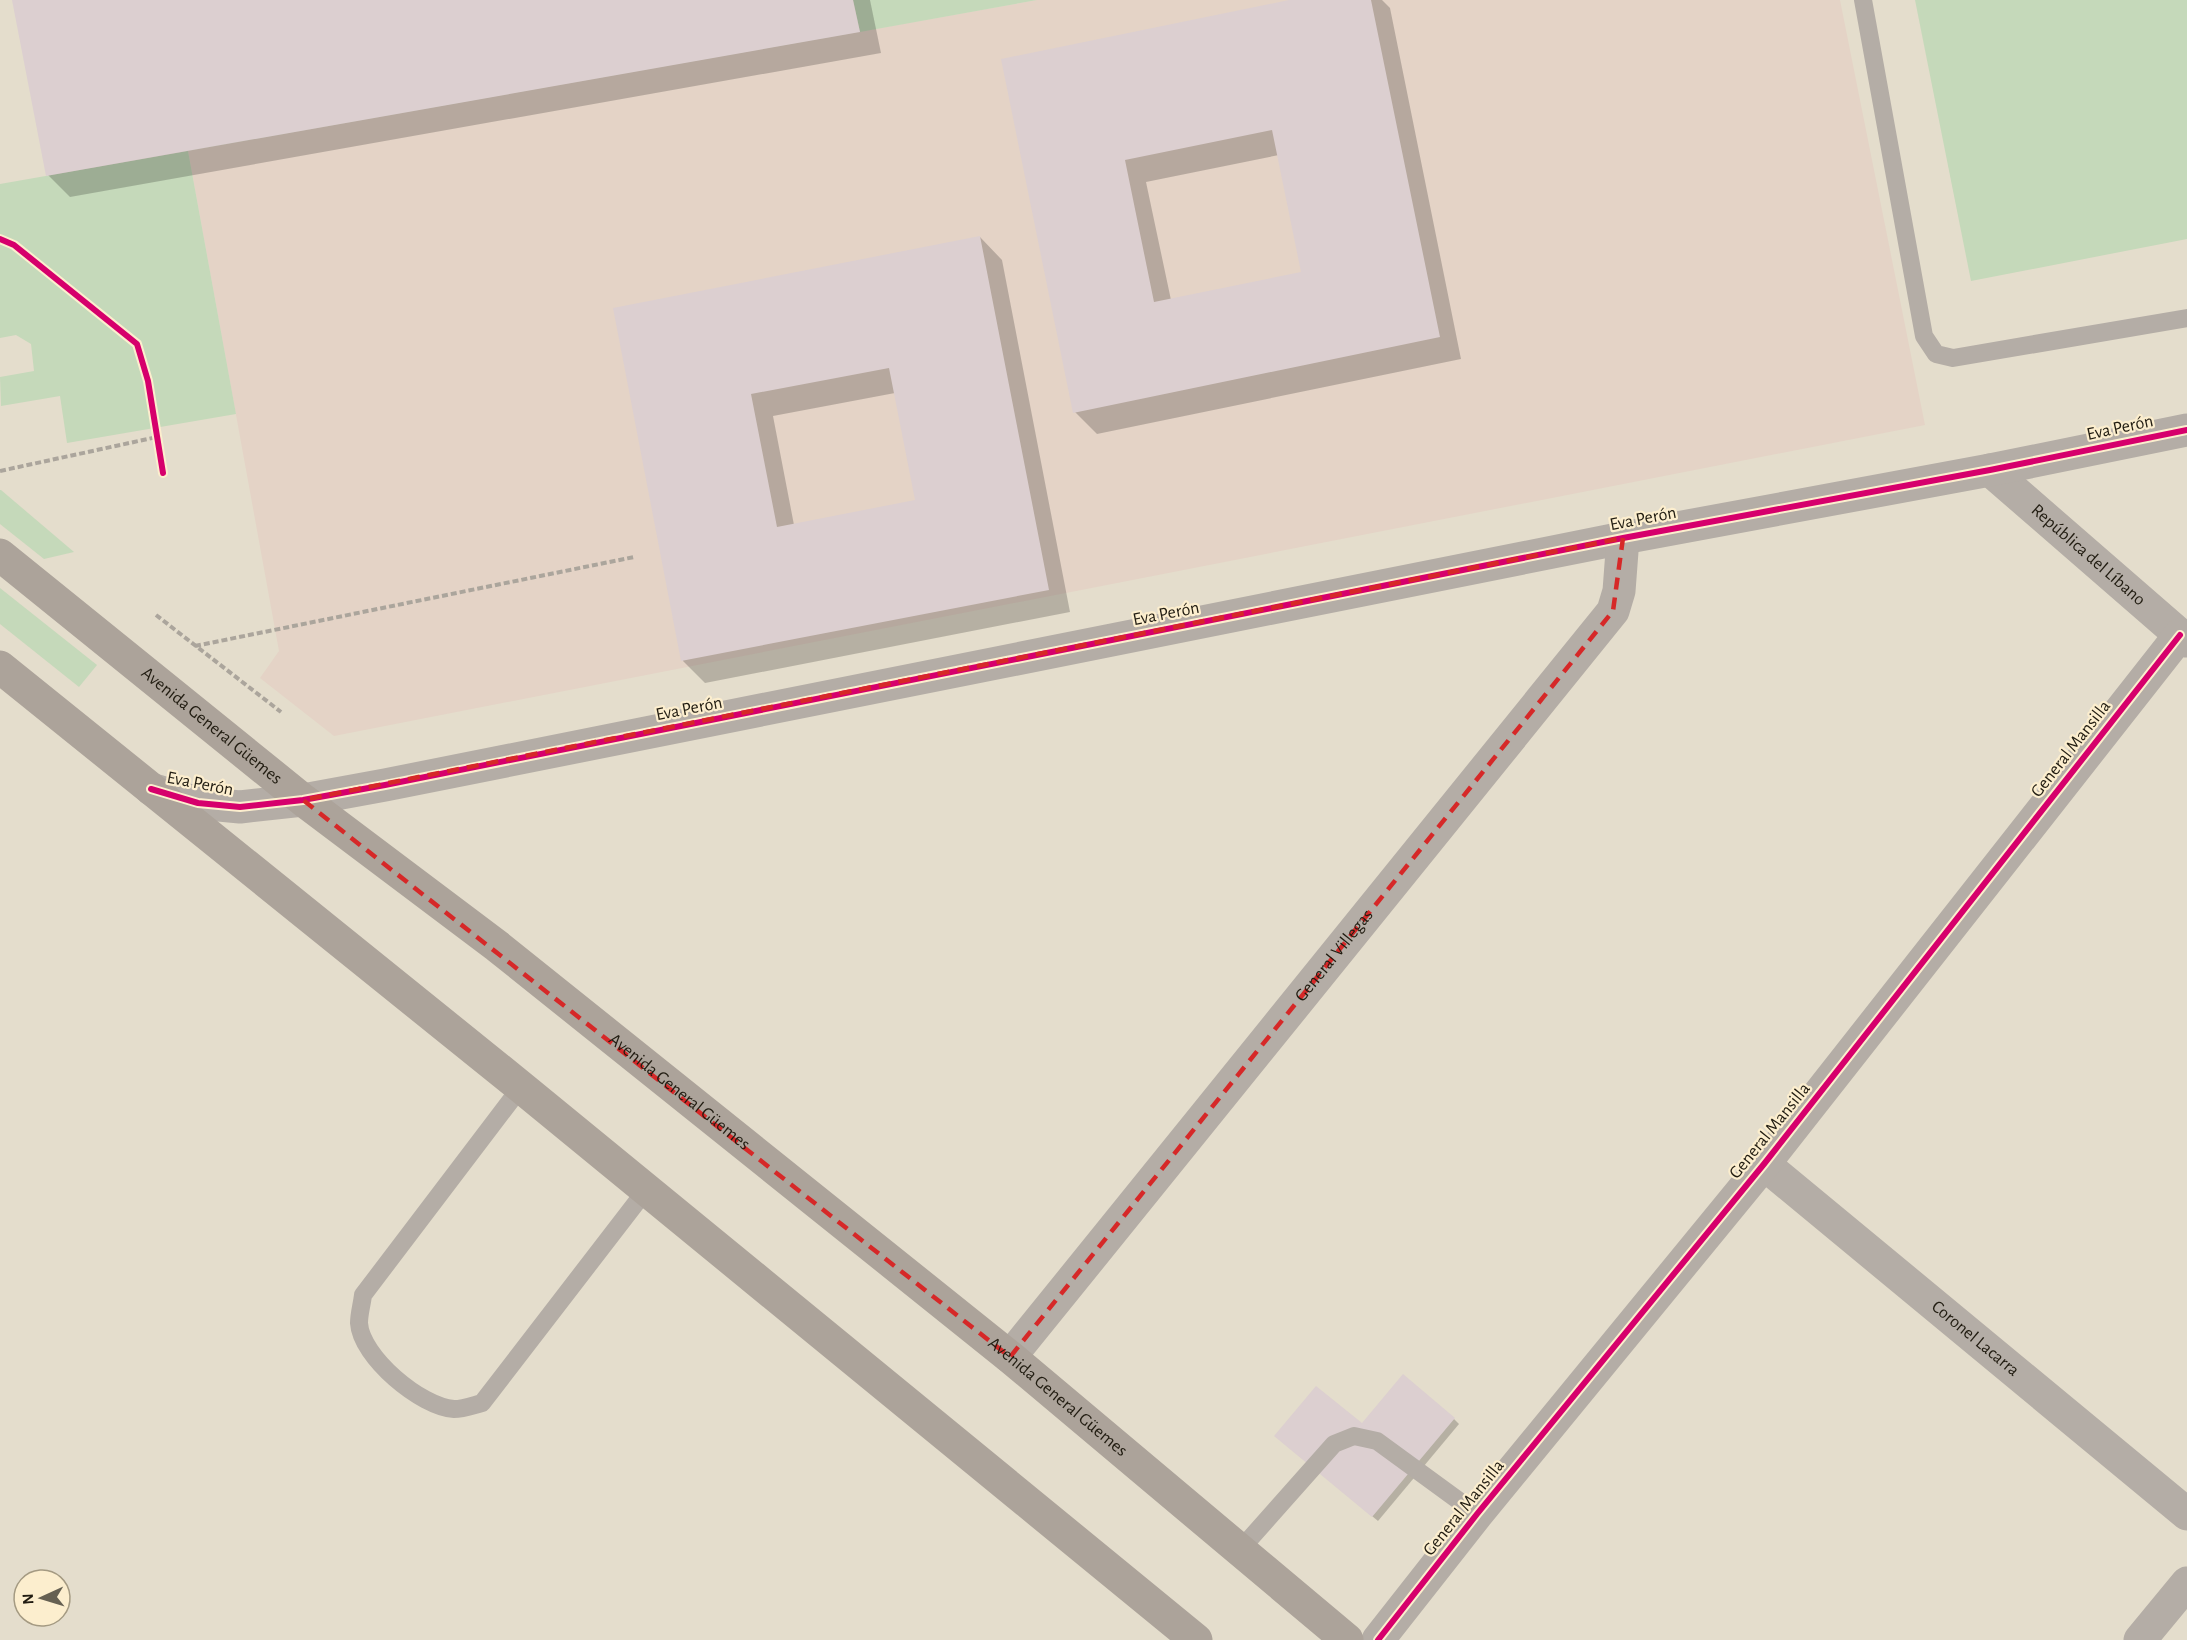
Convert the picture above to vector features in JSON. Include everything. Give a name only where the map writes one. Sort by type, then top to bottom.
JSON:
[{"type":"main road","name":"Avenida General Güemes","points":[[0,555],[303,800],[497,946],[1010,1357],[1347,1640]]},
{"type":"main road","points":[[3,676],[151,789],[521,1087],[1196,1640]]},
{"type":"street","name":"Eva Perón","points":[[151,789],[198,803],[240,807],[303,800],[385,786],[1623,538],[1990,470],[2187,430]]},
{"type":"street","name":"República del Líbano","points":[[1990,470],[2184,638]]},
{"type":"street","name":"General Villegas","points":[[1010,1357],[1613,611],[1619,591],[1623,538]]},
{"type":"street","name":"General Mansilla","points":[[1378,1640],[1477,1514],[1764,1164],[2184,638]]},
{"type":"street","name":"Coronel Lacarra","points":[[1764,1164],[2187,1514]]},
{"type":"street","points":[[2140,1640],[2187,1583]]},
{"type":"lane","points":[[1863,0],[1924,336],[1936,354],[1953,358],[2134,329],[2187,318]]},
{"type":"lane","points":[[521,1087],[363,1295],[359,1324],[370,1351],[396,1380],[426,1400],[454,1409],[482,1403],[646,1190]]},
{"type":"lane","points":[[1239,1551],[1334,1444],[1354,1436],[1377,1441],[1477,1514]]},
{"type":"path","points":[[155,426],[158,446]]},
{"type":"path","points":[[0,471],[157,437]]},
{"type":"path","points":[[195,645],[634,557]]},
{"type":"path","points":[[156,615],[281,712]]},
{"type":"highlighted area","points":[[1623,538],[1613,611],[1010,1357],[303,800]]},
{"type":"shaded area","points":[[1037,0],[1840,0],[1925,425],[334,736],[260,678],[279,651],[188,151]]},
{"type":"green space","points":[[853,0],[1037,0],[860,32]]},
{"type":"green space","points":[[1915,0],[2187,0],[2187,239],[1971,281]]},
{"type":"green space","points":[[188,151],[236,414],[67,443],[60,396],[1,406],[0,377],[34,371],[31,344],[16,335],[0,338],[0,184]]},
{"type":"green space","points":[[0,490],[74,552],[44,559],[0,524]]},
{"type":"green space","points":[[0,588],[97,665],[79,687],[0,624]]},
{"type":"building","points":[[12,0],[853,0],[860,32],[46,176]]},
{"type":"building","points":[[1289,0],[1371,0],[1440,337],[1073,413],[1001,59]],"holes":[[[1272,130],[1301,272],[1154,302],[1125,160]]]},
{"type":"building","points":[[980,236],[1049,590],[681,661],[613,308]],"holes":[[[889,368],[915,500],[777,527],[751,394]]]},
{"type":"building","points":[[1403,1374],[1455,1418],[1372,1517],[1274,1436],[1316,1386],[1362,1423]]},
{"type":"cycle path","points":[[0,239],[14,245],[137,344],[148,381],[163,473]]},
{"type":"cycle path","points":[[151,789],[198,803],[240,807],[303,800],[1623,538],[1990,470],[2187,430]]},
{"type":"cycle path","points":[[1378,1640],[1477,1514],[1764,1164],[2180,635]]}]
